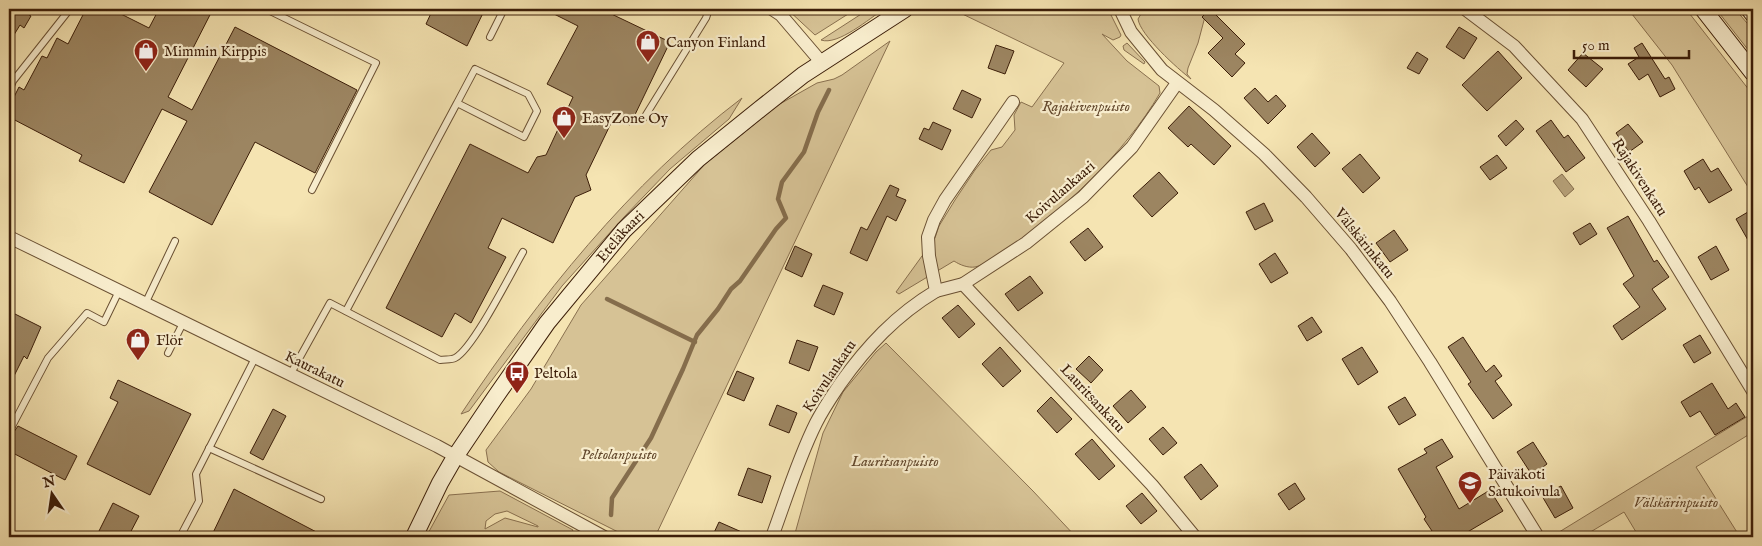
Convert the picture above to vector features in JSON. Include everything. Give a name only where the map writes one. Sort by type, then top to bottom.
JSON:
[{"type":"main road","name":"Eteläkaari","points":[[414,537],[455,456],[547,323],[624,230],[698,159],[767,103],[822,63],[905,9]]},
{"type":"main road","points":[[1703,9],[1753,73]]},
{"type":"main road","points":[[1749,9],[1753,14]]},
{"type":"street","points":[[772,9],[781,15],[822,63]]},
{"type":"street","name":"Rajakivenkatu","points":[[1466,9],[1514,46],[1544,76],[1582,119],[1640,207],[1753,391]]},
{"type":"street","name":"Välskärinkatu","points":[[1121,10],[1132,32],[1162,70],[1214,110],[1264,154],[1306,197],[1351,249],[1390,301],[1538,537]]},
{"type":"street","name":"Koivulankaari","points":[[936,291],[963,284],[1026,243],[1083,197],[1132,147],[1177,83]]},
{"type":"street","points":[[936,291],[929,256],[928,237],[934,220],[945,200],[1013,102]]},
{"type":"street","name":"Kaurakatu","points":[[9,237],[455,456],[584,530],[604,537]]},
{"type":"street","name":"Lauritsankatu","points":[[963,284],[1152,485],[1195,537]]},
{"type":"street","name":"Koivulankatu","points":[[772,537],[803,452],[817,421],[832,396],[872,342],[912,307],[936,291]]},
{"type":"lane","points":[[9,91],[13,81],[70,9]]},
{"type":"lane","points":[[266,9],[376,63],[312,190]]},
{"type":"lane","points":[[490,37],[504,9]]},
{"type":"lane","points":[[644,118],[706,18],[708,9]]},
{"type":"lane","points":[[346,311],[475,69],[528,94],[537,111],[524,137],[457,103]]},
{"type":"lane","points":[[145,304],[175,241]]},
{"type":"lane","points":[[290,375],[330,303],[440,360],[454,359],[463,352],[480,327],[523,252]]},
{"type":"lane","points":[[9,432],[48,358],[87,313],[104,322],[119,291]]},
{"type":"lane","points":[[168,353],[183,323]]},
{"type":"lane","points":[[180,537],[199,501],[196,474],[254,358]]},
{"type":"lane","points":[[209,448],[321,499]]},
{"type":"green space","points":[[787,9],[834,9],[847,13],[849,9],[856,9],[815,35]]},
{"type":"green space","points":[[869,9],[884,9],[845,35],[828,41],[821,40]]},
{"type":"green space","name":"Rajakivenpuisto","points":[[952,9],[1108,9],[1121,35],[1113,40],[1102,34],[1127,61],[1159,86],[1160,93],[1146,115],[1111,159],[1070,199],[1027,235],[983,264],[970,267],[954,261],[899,294],[896,292],[935,238],[939,226],[975,170],[991,150],[1002,147],[1015,130],[1014,115],[1021,102],[1032,107],[1064,63]]},
{"type":"green space","points":[[1144,9],[1207,9],[1198,43],[1188,68],[1187,74],[1191,79],[1160,51],[1145,34],[1138,19]]},
{"type":"green space","points":[[1628,9],[1686,9],[1753,95],[1753,195],[1672,65]]},
{"type":"green space","points":[[1716,9],[1735,9],[1753,30],[1753,56]]},
{"type":"green space","name":"Peltolanpuisto","points":[[890,41],[655,537],[628,537],[499,472],[488,462],[486,450],[531,389],[581,305],[705,164],[778,105],[817,83],[842,75]]},
{"type":"green space","points":[[1127,43],[1145,62],[1144,64],[1124,50],[1123,46]]},
{"type":"green space","points":[[742,98],[729,119],[670,169],[562,286],[469,411],[461,414],[522,327],[588,244],[661,167]]},
{"type":"green space","name":"Lauritsanpuisto","points":[[886,343],[1076,537],[794,537],[823,433],[843,392],[876,352]]},
{"type":"green space","name":"Välskärinpuisto","points":[[1753,413],[1753,432],[1696,467],[1740,537],[1639,537],[1624,512],[1582,537],[1551,537]]},
{"type":"green space","points":[[500,491],[573,530],[570,536],[574,537],[426,537],[449,495]],"holes":[[[507,511],[538,526],[505,518],[485,529],[486,521],[495,514]]]},
{"type":"shaded area","points":[[1562,174],[1574,189],[1565,197],[1553,181]]},
{"type":"building","points":[[16,9],[31,16],[24,28],[20,25],[9,43],[9,18]]},
{"type":"building","points":[[86,9],[111,9],[149,28],[159,9],[213,9],[168,97],[192,110],[235,27],[357,90],[315,173],[255,142],[212,225],[149,192],[187,121],[162,109],[124,183],[79,161],[82,155],[9,117],[9,107],[19,87],[24,90],[42,56],[47,58],[57,38],[68,44]]},
{"type":"building","points":[[433,9],[485,9],[467,46],[426,24]]},
{"type":"building","points":[[544,9],[601,9],[670,42],[630,125],[614,117],[586,175],[591,190],[575,197],[553,243],[502,218],[488,248],[506,257],[471,323],[455,313],[442,337],[386,308],[470,144],[528,173],[537,157],[546,155],[573,97],[547,84],[578,26]]},
{"type":"building","points":[[1210,9],[1245,44],[1235,54],[1245,63],[1232,77],[1208,53],[1223,38],[1202,17]]},
{"type":"building","points":[[1459,27],[1477,38],[1464,59],[1446,47]]},
{"type":"building","points":[[1642,43],[1665,79],[1669,77],[1675,89],[1660,97],[1648,74],[1639,80],[1628,64],[1639,57],[1634,48]]},
{"type":"building","points":[[996,45],[1014,51],[1005,74],[988,68]]},
{"type":"building","points":[[1498,51],[1522,78],[1487,111],[1462,85]]},
{"type":"building","points":[[1417,52],[1428,59],[1419,74],[1407,68]]},
{"type":"building","points":[[1583,53],[1603,69],[1586,87],[1568,70]]},
{"type":"building","points":[[1255,88],[1268,102],[1276,95],[1286,106],[1268,124],[1244,98]]},
{"type":"building","points":[[962,90],[981,99],[972,118],[953,109]]},
{"type":"building","points":[[1189,106],[1231,146],[1214,165],[1191,144],[1188,147],[1168,128]]},
{"type":"building","points":[[1516,120],[1524,129],[1506,146],[1498,136]]},
{"type":"building","points":[[1551,120],[1564,138],[1568,135],[1585,158],[1566,172],[1536,131]]},
{"type":"building","points":[[933,122],[951,130],[942,150],[919,139],[924,128],[929,130]]},
{"type":"building","points":[[1628,124],[1643,142],[1629,152],[1616,133]]},
{"type":"building","points":[[1312,133],[1330,153],[1315,167],[1297,147]]},
{"type":"building","points":[[1360,154],[1380,178],[1363,193],[1342,169]]},
{"type":"building","points":[[1497,155],[1507,168],[1490,180],[1480,167]]},
{"type":"building","points":[[1703,159],[1711,172],[1718,168],[1732,190],[1709,203],[1699,187],[1695,190],[1684,171]]},
{"type":"building","points":[[1159,172],[1178,193],[1152,217],[1133,196]]},
{"type":"building","points":[[890,185],[899,189],[896,196],[906,200],[896,221],[887,216],[867,261],[850,253],[861,227],[867,230]]},
{"type":"building","points":[[1264,203],[1273,221],[1255,230],[1246,212]]},
{"type":"building","points":[[1753,209],[1753,249],[1736,219]]},
{"type":"building","points":[[1628,216],[1654,262],[1657,260],[1669,277],[1652,289],[1666,309],[1622,340],[1613,326],[1640,307],[1623,284],[1634,276],[1607,228]]},
{"type":"building","points":[[1590,223],[1597,234],[1580,245],[1573,233]]},
{"type":"building","points":[[1088,228],[1103,247],[1085,261],[1070,242]]},
{"type":"building","points":[[1394,230],[1408,250],[1390,262],[1376,243]]},
{"type":"building","points":[[795,246],[812,254],[802,277],[785,269]]},
{"type":"building","points":[[1716,246],[1729,270],[1711,280],[1698,257]]},
{"type":"building","points":[[1275,253],[1288,273],[1271,283],[1259,264]]},
{"type":"building","points":[[1030,276],[1043,293],[1018,311],[1005,294]]},
{"type":"building","points":[[823,285],[843,293],[834,315],[814,306]]},
{"type":"building","points":[[958,305],[975,324],[959,338],[942,318]]},
{"type":"building","points":[[9,311],[41,327],[27,359],[24,356],[9,386]]},
{"type":"building","points":[[1312,317],[1322,332],[1307,341],[1298,326]]},
{"type":"building","points":[[1700,335],[1711,353],[1694,363],[1683,345]]},
{"type":"building","points":[[1463,337],[1486,372],[1494,365],[1502,376],[1495,381],[1512,405],[1493,419],[1468,384],[1471,382],[1448,347]]},
{"type":"building","points":[[797,340],[818,347],[809,371],[789,363]]},
{"type":"building","points":[[1000,347],[1021,371],[1003,387],[982,364]]},
{"type":"building","points":[[1362,347],[1378,372],[1358,385],[1342,359]]},
{"type":"building","points":[[1089,356],[1103,370],[1091,383],[1076,369]]},
{"type":"building","points":[[737,371],[754,378],[744,401],[727,394]]},
{"type":"building","points":[[118,380],[191,414],[150,495],[87,464],[118,402],[110,398]]},
{"type":"building","points":[[1712,383],[1728,409],[1736,403],[1745,417],[1715,435],[1700,411],[1690,417],[1681,402]]},
{"type":"building","points":[[1131,390],[1146,407],[1128,423],[1113,406]]},
{"type":"building","points":[[1051,397],[1072,419],[1057,433],[1037,411]]},
{"type":"building","points":[[1405,397],[1416,415],[1399,425],[1388,407]]},
{"type":"building","points":[[777,405],[797,413],[789,433],[769,425]]},
{"type":"building","points":[[273,409],[286,416],[263,460],[250,453]]},
{"type":"building","points":[[18,426],[77,456],[65,480],[9,451],[9,439]]},
{"type":"building","points":[[1163,427],[1177,443],[1163,455],[1149,439]]},
{"type":"building","points":[[1092,439],[1115,466],[1099,480],[1075,454]]},
{"type":"building","points":[[1442,439],[1453,457],[1436,467],[1459,509],[1490,490],[1503,511],[1459,537],[1436,537],[1424,519],[1426,517],[1398,469],[1427,453],[1424,449]]},
{"type":"building","points":[[1533,442],[1547,464],[1532,475],[1517,452]]},
{"type":"building","points":[[1201,464],[1218,486],[1201,500],[1184,477]]},
{"type":"building","points":[[748,468],[771,476],[762,503],[738,495]]},
{"type":"building","points":[[1295,483],[1305,499],[1289,510],[1278,494]]},
{"type":"building","points":[[1561,486],[1573,508],[1555,518],[1542,496]]},
{"type":"building","points":[[234,489],[326,537],[211,537]]},
{"type":"building","points":[[1142,493],[1157,511],[1141,524],[1126,506]]},
{"type":"building","points":[[113,503],[139,516],[128,537],[96,537]]},
{"type":"building","points":[[719,522],[753,537],[712,537]]},
{"type":"waterway","points":[[611,515],[612,498],[651,438],[697,335],[731,289],[740,281],[776,229],[786,218],[778,199],[782,182],[804,152],[818,112],[829,90]]},
{"type":"waterway","points":[[607,299],[695,342]]},
{"type":"place","name":"Canyon Finland","points":[[648,63]]},
{"type":"place","name":"Mimmin Kirppis","points":[[146,72]]},
{"type":"place","name":"EasyZone Oy","points":[[564,139]]},
{"type":"place","name":"Flör","points":[[138,361]]},
{"type":"place","name":"Peltola","points":[[517,394]]},
{"type":"place","name":"Päiväkoti Satukoivula","points":[[1470,504]]}]
